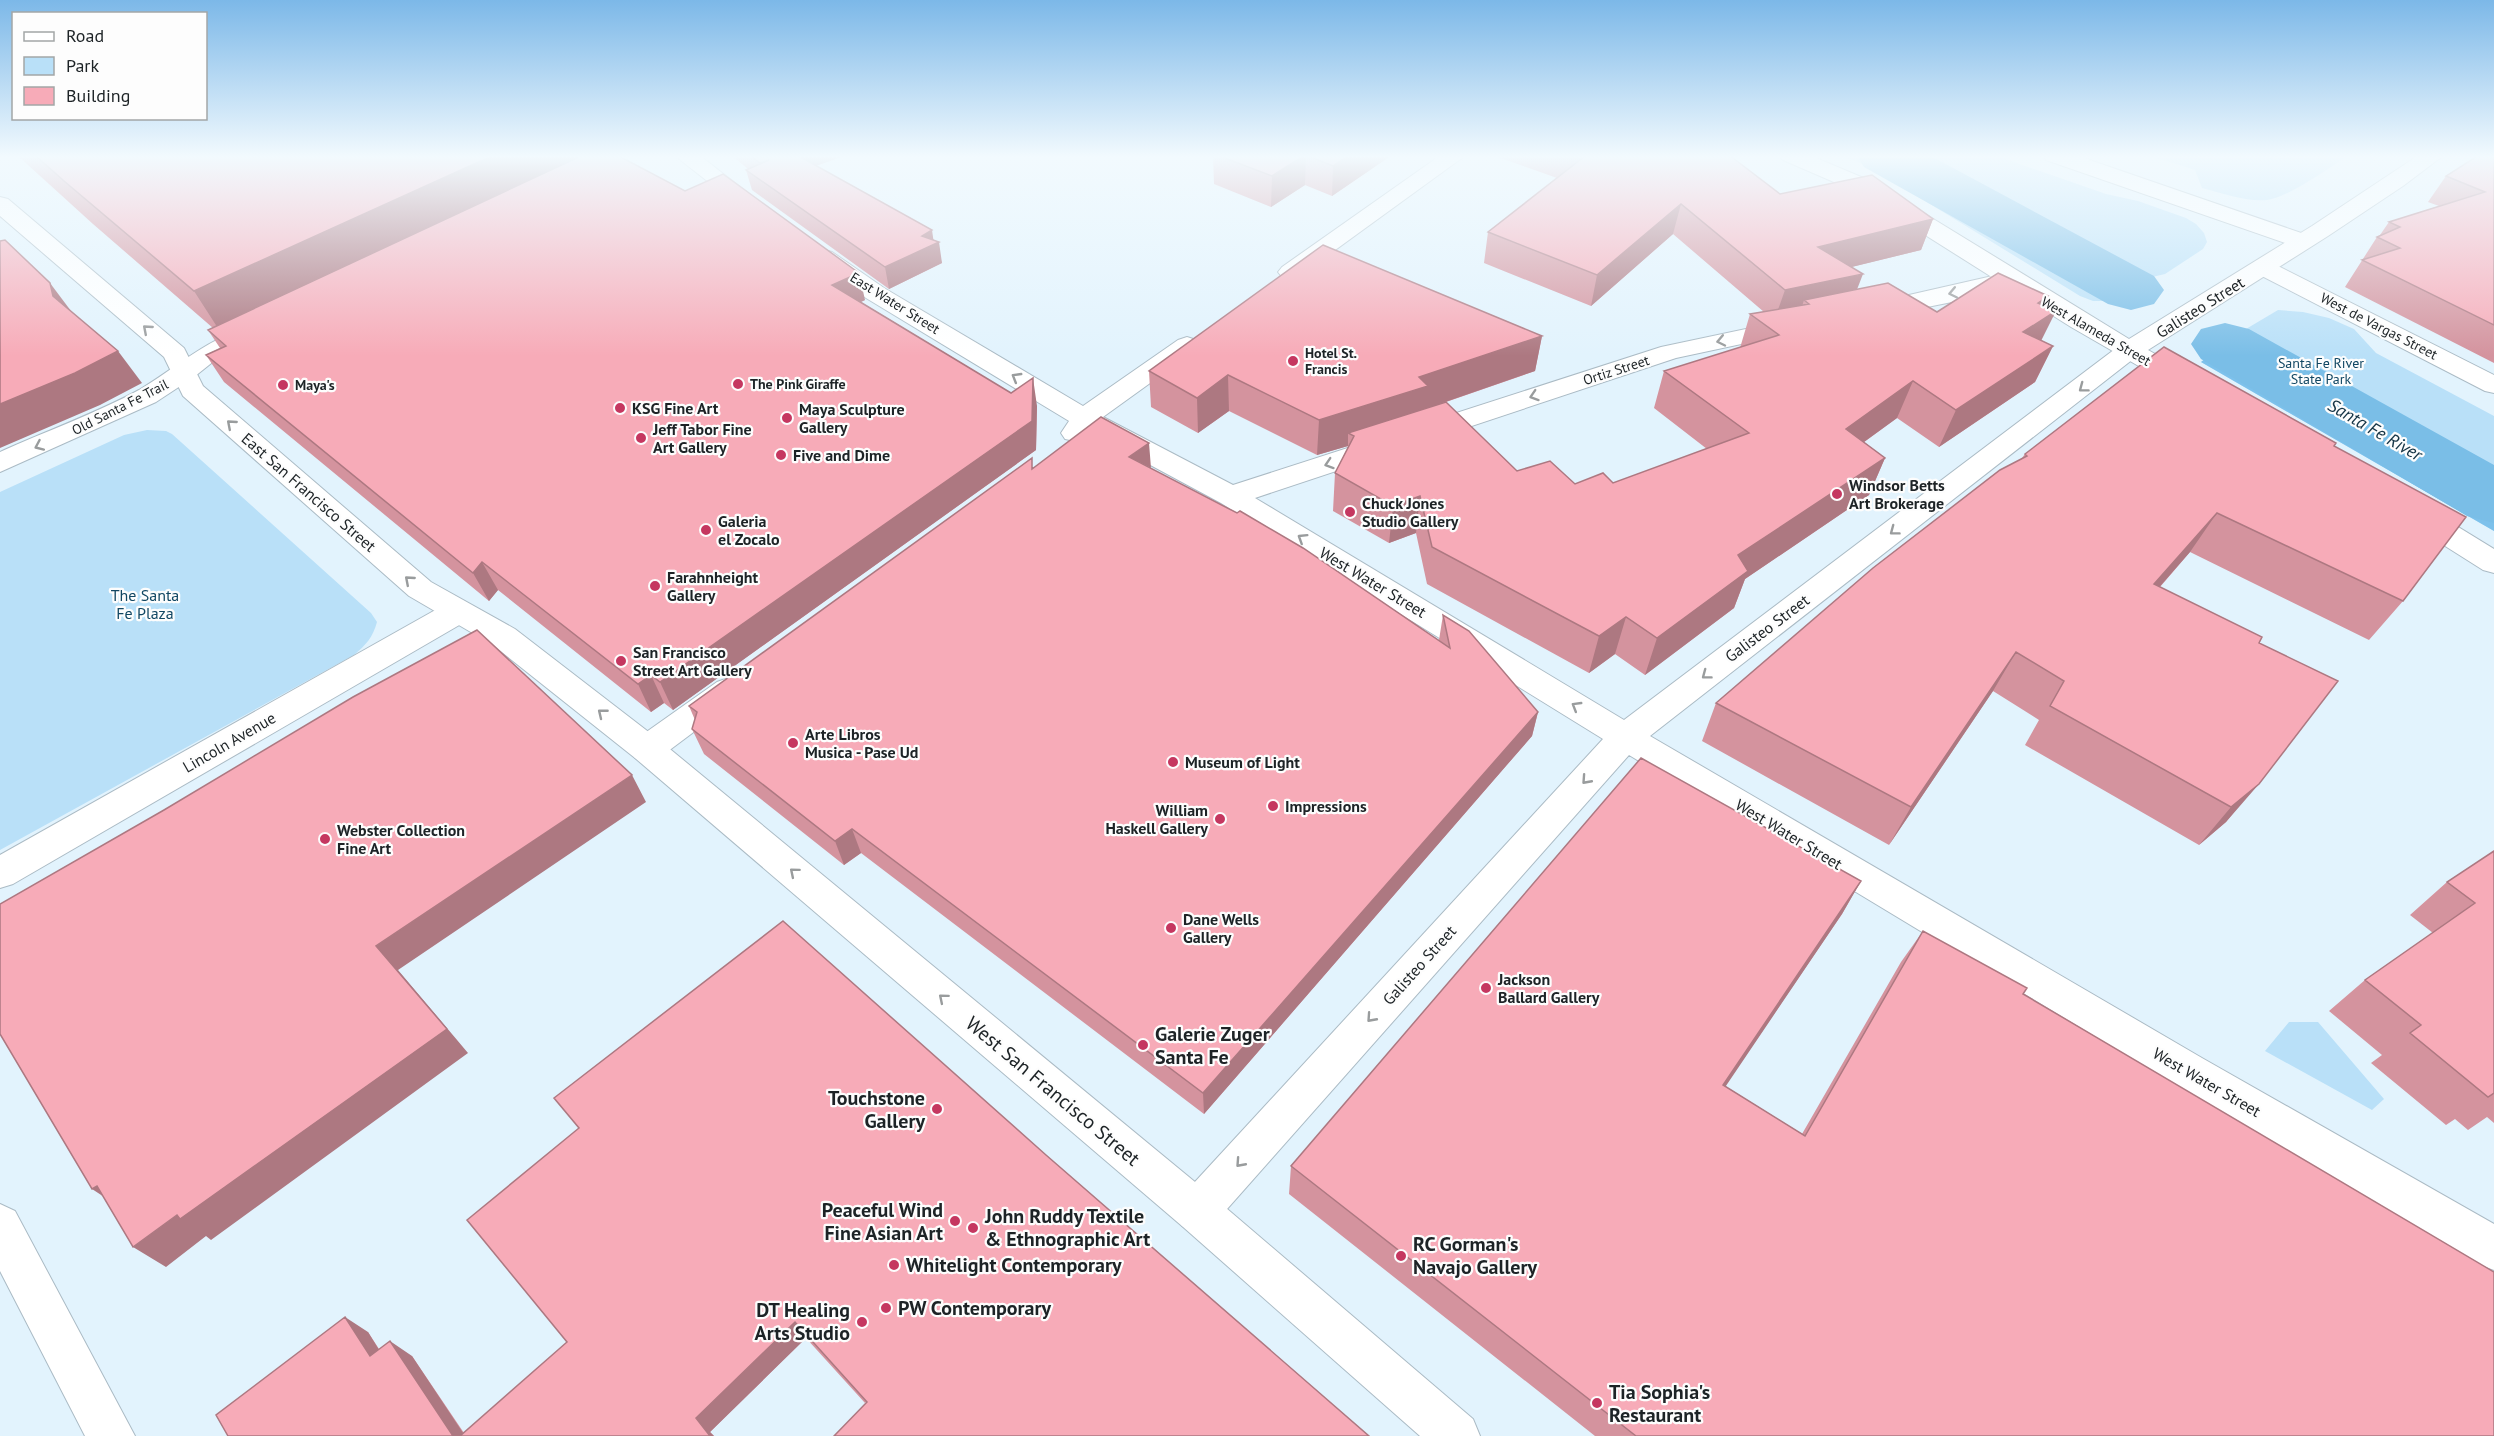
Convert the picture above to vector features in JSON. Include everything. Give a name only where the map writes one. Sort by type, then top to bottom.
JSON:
[{"type":"street","name":"East San Francisco Street","points":[[21,222],[175,353],[192,390],[420,589],[497,632],[527,652],[647,750]]},
{"type":"street","points":[[1270,286],[1360,222]]},
{"type":"street","name":"West Alameda Street","points":[[1920,222],[2128,351],[2207,394]]},
{"type":"street","points":[[2247,222],[2302,241]]},
{"type":"street","name":"Galisteo Street","points":[[1197,1211],[1625,737],[2128,351],[2264,268],[2332,222]]},
{"type":"street","name":"East Water Street","points":[[805,243],[875,293],[1084,418]]},
{"type":"street","name":"West de Vargas Street","points":[[2264,268],[2494,385]]},
{"type":"street","points":[[1852,314],[1988,286],[2010,279]]},
{"type":"street","name":"Ortiz Street","points":[[1231,496],[1670,352],[1806,324]]},
{"type":"street","name":"Old Santa Fe Trail","points":[[0,464],[147,396],[185,372],[205,356],[268,326]]},
{"type":"street","points":[[1060,449],[1070,442],[1084,418],[1205,332]]},
{"type":"street","name":"West Water Street","points":[[1084,418],[1231,496],[1625,737],[2188,1071],[2494,1248]]},
{"type":"street","points":[[2390,500],[2494,562]]},
{"type":"street","name":"Lincoln Avenue","points":[[0,873],[458,612]]},
{"type":"street","points":[[647,750],[752,674]]},
{"type":"street","name":"West San Francisco Street","points":[[647,750],[1197,1211],[1456,1436]]},
{"type":"street","points":[[0,1226],[111,1436]]},
{"type":"green space","points":[[1959,222],[2193,222],[2204,233],[2207,242],[2203,249],[2165,274],[2152,277],[2113,301],[2093,301],[2080,296]]},
{"type":"green space","name":"Santa Fe River State Park","points":[[2278,310],[2303,312],[2329,318],[2354,329],[2376,353],[2494,416],[2494,531],[2201,362],[2246,329]]},
{"type":"green space","name":"The Santa Fe Plaza","points":[[147,430],[166,431],[172,434],[371,613],[377,622],[368,640],[354,655],[0,850],[0,492],[124,435]]},
{"type":"green space","points":[[2289,1022],[2318,1022],[2384,1099],[2372,1110],[2265,1051]]},
{"type":"shaded area","points":[[1975,222],[2037,222],[2152,277],[2113,301]]},
{"type":"shaded area","points":[[2242,331],[2494,474],[2494,531],[2201,362]]},
{"type":"building","points":[[112,222],[346,222],[194,291]]},
{"type":"building","points":[[439,222],[789,222],[859,273],[832,285],[1011,393],[1033,378],[1032,421],[660,682],[651,675],[638,684],[482,562],[473,573],[206,355],[226,346],[208,330]]},
{"type":"building","points":[[821,222],[918,222],[932,230],[922,236],[939,242],[885,267]]},
{"type":"building","points":[[1501,222],[1660,222],[1597,275],[1488,232]]},
{"type":"building","points":[[1703,222],[1921,222],[1818,247],[1863,274],[1785,290]]},
{"type":"building","points":[[2389,222],[2494,222],[2494,325],[2362,260],[2400,248],[2377,237],[2400,227]]},
{"type":"building","points":[[5,240],[50,283],[53,296],[118,351],[75,373],[0,404],[0,241]]},
{"type":"building","points":[[1323,245],[1542,336],[1419,377],[1428,386],[1319,420],[1228,375],[1197,398],[1149,371]]},
{"type":"building","points":[[1998,273],[2048,296],[2038,303],[2056,311],[2023,332],[2053,346],[1956,410],[1913,381],[1846,429],[1885,458],[1738,555],[1748,571],[1657,638],[1626,617],[1599,636],[1432,547],[1420,496],[1393,506],[1335,473],[1354,436],[1348,433],[1446,402],[1517,471],[1550,461],[1575,484],[1603,473],[1613,483],[1749,433],[1664,371],[1779,335],[1750,314],[1809,304],[1804,300],[1888,283],[1937,312]]},
{"type":"building","points":[[2164,347],[2336,443],[2334,446],[2466,517],[2403,601],[2217,513],[2154,584],[2262,637],[2259,643],[2338,681],[2259,784],[2231,807],[2050,706],[2064,681],[2016,652],[1911,807],[1716,703],[1873,568],[2000,470],[2027,456],[2025,454]]},
{"type":"building","points":[[1101,417],[1149,443],[1129,457],[1237,513],[1240,511],[1303,548],[1450,648],[1443,615],[1469,631],[1538,712],[1203,1093],[852,829],[835,841],[692,729],[697,712],[689,706],[1032,458],[1032,469]]},
{"type":"building","points":[[477,630],[632,775],[376,946],[447,1029],[180,1219],[177,1215],[133,1247],[97,1186],[92,1189],[0,1034],[0,904],[164,810],[353,697]]},
{"type":"building","points":[[1641,758],[1861,881],[1723,1085],[1805,1136],[1923,931],[2027,988],[2023,994],[2494,1272],[2494,1436],[1636,1436],[1291,1166]]},
{"type":"building","points":[[2494,851],[2494,1093],[2488,1097],[2410,1033],[2421,1025],[2365,980],[2475,903],[2447,882]]},
{"type":"building","points":[[783,921],[1046,1155],[1369,1436],[834,1436],[867,1402],[795,1322],[696,1418],[710,1436],[460,1436],[567,1342],[467,1220],[579,1128],[554,1098]]},
{"type":"building","points":[[345,1317],[370,1356],[390,1341],[453,1436],[228,1436],[216,1415]]},
{"type":"waterway","name":"Santa Fe River","points":[[2007,222],[2131,290]]},
{"type":"waterway","name":"Santa Fe River","points":[[2225,344],[2494,498]]},
{"type":"place","name":"Hotel St. Francis","points":[[1293,361]]},
{"type":"place","name":"The Pink Giraffe","points":[[738,384]]},
{"type":"place","name":"Maya's","points":[[283,385]]},
{"type":"place","name":"KSG Fine Art","points":[[620,408]]},
{"type":"place","name":"Maya Sculpture Gallery","points":[[787,418]]},
{"type":"place","name":"Jeff Tabor Fine Art Gallery","points":[[641,438]]},
{"type":"place","name":"Five and Dime","points":[[781,455]]},
{"type":"place","name":"Windsor Betts Art Brokerage","points":[[1837,494]]},
{"type":"place","name":"Chuck Jones Studio Gallery","points":[[1350,512]]},
{"type":"place","name":"Galeria el Zocalo","points":[[706,530]]},
{"type":"place","name":"Farahnheight Gallery","points":[[655,586]]},
{"type":"place","name":"San Francisco Street Art Gallery","points":[[621,661]]},
{"type":"place","name":"Arte Libros Musica - Pase Ud","points":[[793,743]]},
{"type":"place","name":"Museum of Light","points":[[1173,762]]},
{"type":"place","name":"Impressions","points":[[1273,806]]},
{"type":"place","name":"William Haskell Gallery","points":[[1220,819]]},
{"type":"place","name":"Webster Collection Fine Art","points":[[325,839]]},
{"type":"place","name":"Dane Wells Gallery","points":[[1171,928]]},
{"type":"place","name":"Jackson Ballard Gallery","points":[[1486,988]]},
{"type":"place","name":"Galerie Zuger Santa Fe","points":[[1143,1045]]},
{"type":"place","name":"Touchstone Gallery","points":[[937,1109]]},
{"type":"place","name":"Peaceful Wind Fine Asian Art","points":[[955,1221]]},
{"type":"place","name":"John Ruddy Textile & Ethnographic Art","points":[[973,1228]]},
{"type":"place","name":"RC Gorman's Navajo Gallery","points":[[1401,1256]]},
{"type":"place","name":"Whitelight Contemporary","points":[[894,1265]]},
{"type":"place","name":"PW Contemporary","points":[[886,1308]]},
{"type":"place","name":"DT Healing Arts Studio","points":[[862,1322]]},
{"type":"place","name":"Tia Sophia's Restaurant","points":[[1597,1403]]}]
